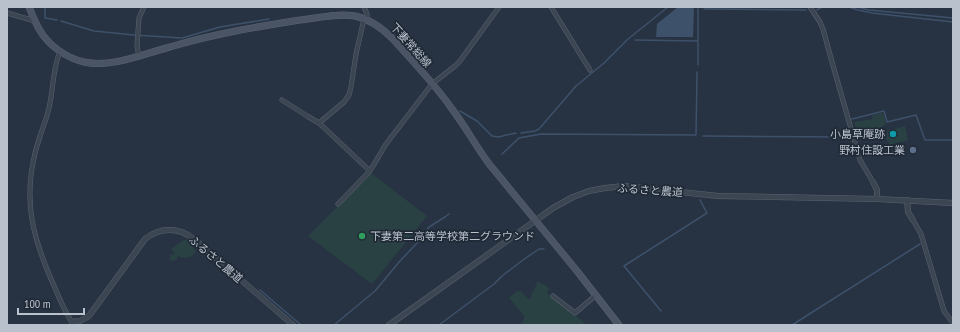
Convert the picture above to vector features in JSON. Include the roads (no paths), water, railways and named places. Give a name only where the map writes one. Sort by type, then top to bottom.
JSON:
[{"type":"main road","name":"下妻常総線","points":[[29,7],[39,30],[60,52],[77,60],[94,63],[114,62],[248,28],[335,15],[348,15],[380,26],[445,98],[486,159],[578,271],[619,325]]},
{"type":"street","points":[[139,56],[137,46],[139,18],[144,7]]},
{"type":"street","points":[[318,122],[344,102],[349,95],[356,50],[366,20],[367,14],[364,7]]},
{"type":"street","points":[[338,204],[370,171],[386,144],[432,84],[460,61],[488,24],[498,7]]},
{"type":"street","points":[[551,7],[590,70]]},
{"type":"street","points":[[810,7],[823,29],[860,160],[876,188],[877,199]]},
{"type":"street","points":[[7,13],[35,20]]},
{"type":"street","points":[[60,52],[57,60],[48,115],[34,157],[30,177],[29,193],[33,227],[38,247],[73,324]]},
{"type":"street","points":[[282,100],[318,122],[370,171]]},
{"type":"street","name":"ふるさと農道","points":[[389,325],[552,208],[573,197],[589,191],[612,187],[637,187],[718,196],[877,199],[953,203]]},
{"type":"street","points":[[907,200],[908,212],[921,234],[944,311],[953,323]]},
{"type":"street","name":"ふるさと農道","points":[[73,324],[82,321],[89,316],[145,239],[156,233],[170,230],[183,232],[194,239],[293,325]]},
{"type":"street","points":[[553,296],[575,313],[596,295]]},
{"type":"water","points":[[678,7],[694,7],[693,37],[656,37],[657,24]]},
{"type":"waterway","points":[[45,7],[45,18],[57,20]]},
{"type":"waterway","points":[[521,133],[539,129],[576,86],[604,63],[628,39],[668,7]]},
{"type":"waterway","points":[[698,7],[698,65]]},
{"type":"waterway","points":[[817,10],[822,7]]},
{"type":"waterway","points":[[849,7],[872,13],[953,22]]},
{"type":"waterway","points":[[857,7],[869,10],[953,18]]},
{"type":"waterway","points":[[704,9],[806,10]]},
{"type":"waterway","points":[[61,21],[94,31],[182,38],[220,27],[269,19]]},
{"type":"waterway","points":[[635,40],[698,41]]},
{"type":"waterway","points":[[502,154],[519,138],[541,134],[696,135],[697,72]]},
{"type":"waterway","points":[[460,111],[477,121],[492,136],[498,137],[516,133]]},
{"type":"waterway","points":[[852,119],[884,111],[887,122],[916,115],[925,140],[953,140]]},
{"type":"waterway","points":[[703,136],[851,137]]},
{"type":"waterway","points":[[661,311],[624,266],[707,213],[700,200]]},
{"type":"waterway","points":[[334,325],[375,291],[418,242],[429,227],[449,214]]},
{"type":"waterway","points":[[792,325],[920,244]]},
{"type":"waterway","points":[[439,325],[494,284],[523,260],[539,249],[544,249]]},
{"type":"waterway","points":[[260,290],[301,325]]},
{"type":"place","name":"小島草庵跡","points":[[893,134]]},
{"type":"place","name":"野村住設工業","points":[[913,150]]},
{"type":"place","name":"下妻第二高等学校第二グラウンド","points":[[362,236]]}]
